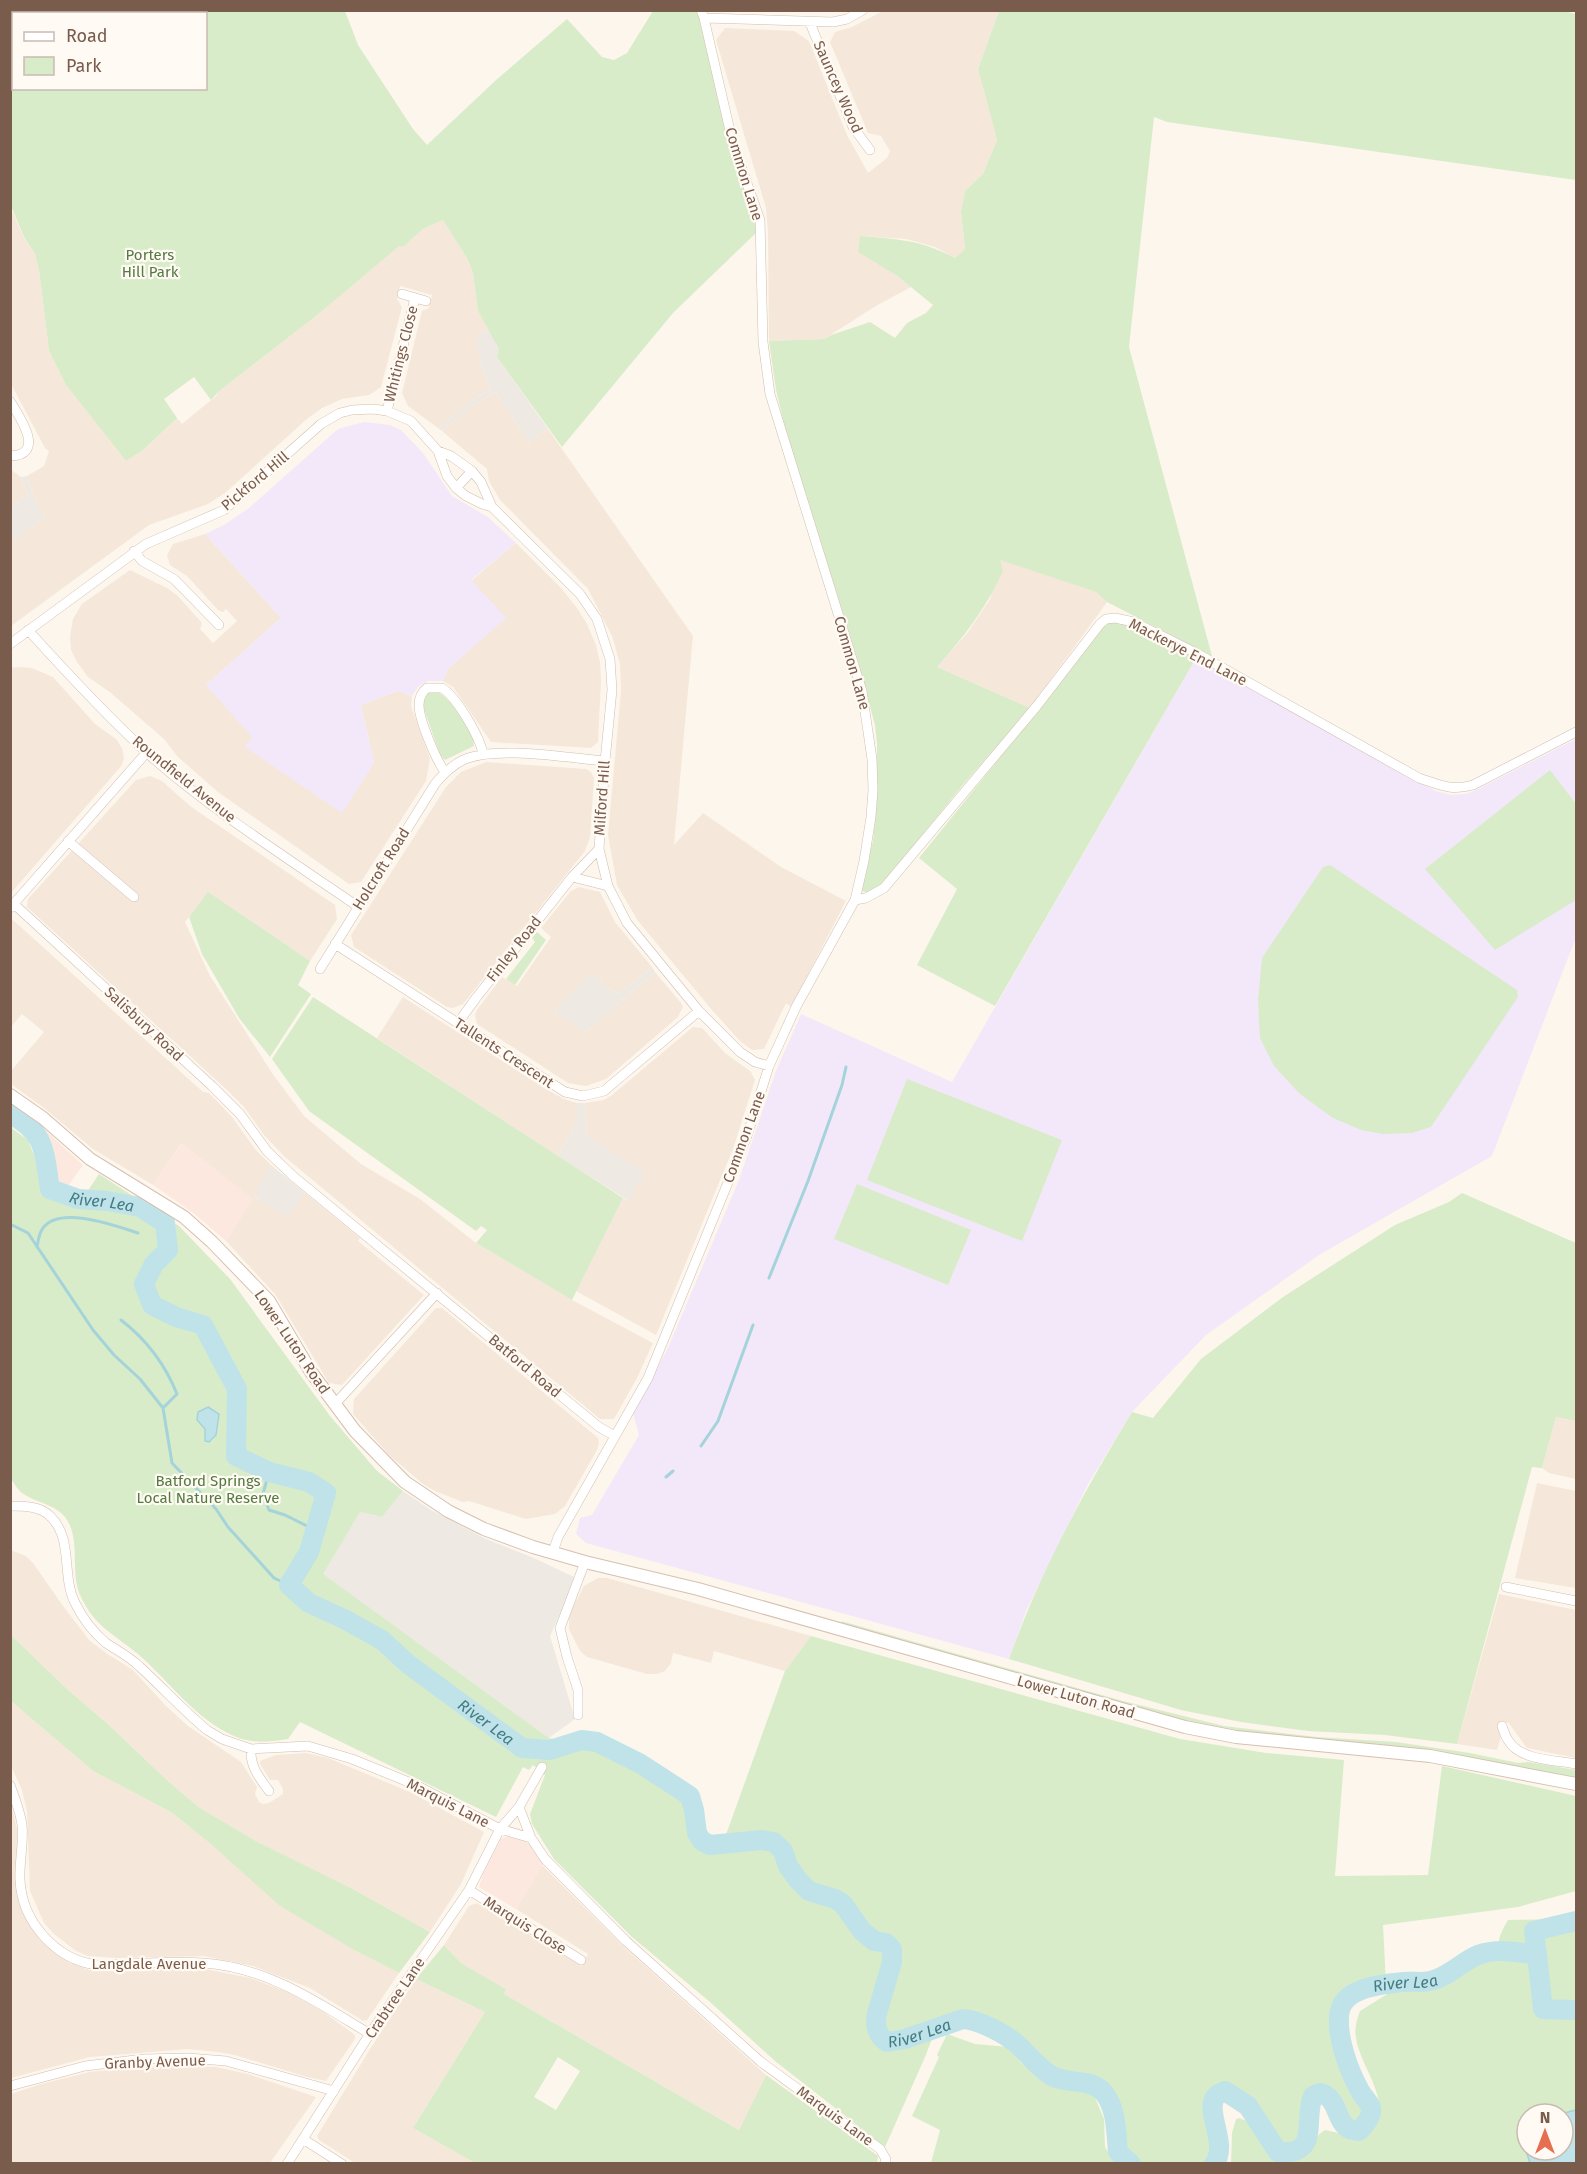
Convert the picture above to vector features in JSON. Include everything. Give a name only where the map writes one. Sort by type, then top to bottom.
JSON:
[{"type":"main road","name":"Lower Luton Road","points":[[10,1095],[44,1118],[90,1159],[184,1217],[212,1242],[268,1301],[334,1405],[386,1465],[427,1498],[484,1529],[532,1547],[585,1562],[698,1590],[1185,1727],[1236,1737],[1430,1756],[1576,1784]]},
{"type":"street","name":"Sauncey Wood","points":[[703,14],[833,22],[846,19],[863,10]]},
{"type":"street","name":"Common Lane","points":[[553,1552],[558,1538],[648,1378],[747,1136],[769,1066],[796,1005],[855,900],[871,817],[872,759],[867,714],[770,394],[763,342],[760,220],[733,144],[703,14]]},
{"type":"street","name":"Sauncey Wood","points":[[810,22],[853,127],[870,150]]},
{"type":"street","name":"Whitings Close","points":[[402,294],[426,301]]},
{"type":"street","name":"Whitings Close","points":[[387,411],[415,298]]},
{"type":"street","points":[[10,401],[27,429],[29,440],[21,454],[10,456]]},
{"type":"street","name":"Pickford Hill","points":[[10,644],[134,551],[166,534],[224,510],[330,418],[352,410],[387,411],[411,421],[438,451],[447,476],[456,488]]},
{"type":"street","name":"Pickford Hill","points":[[438,451],[451,456],[472,471]]},
{"type":"street","points":[[456,488],[472,471]]},
{"type":"street","name":"Milford Hill","points":[[472,471],[481,482],[492,507],[580,594],[597,619],[610,659],[612,690],[599,849],[608,886],[627,923],[699,1011],[740,1052],[755,1062],[769,1066]]},
{"type":"street","name":"Milford Hill","points":[[456,488],[466,496],[492,507]]},
{"type":"street","points":[[134,551],[142,561],[174,579],[219,625]]},
{"type":"street","name":"Mackerye End Lane","points":[[855,900],[866,898],[884,888],[1036,707],[1106,619],[1115,618],[1134,622],[1198,654],[1419,778],[1445,787],[1458,789],[1473,786],[1576,732]]},
{"type":"street","name":"Roundfield Avenue","points":[[28,630],[63,669],[147,752],[209,803],[357,906]]},
{"type":"street","points":[[445,772],[436,757],[420,711],[420,699],[428,688],[442,688],[449,693],[479,737],[483,754]]},
{"type":"street","points":[[12,906],[147,752]]},
{"type":"street","name":"Holcroft Road","points":[[320,969],[357,906],[445,772],[464,760],[497,752],[605,761]]},
{"type":"street","points":[[68,841],[134,897]]},
{"type":"street","name":"Finley Road","points":[[458,1023],[572,877],[599,849]]},
{"type":"street","points":[[572,877],[608,886]]},
{"type":"street","name":"Salisbury Road","points":[[12,906],[212,1086],[240,1114],[267,1151],[293,1176],[329,1203]]},
{"type":"street","name":"Tallents Crescent","points":[[335,944],[565,1092],[583,1096],[604,1091],[699,1011]]},
{"type":"street","name":"Batford Road","points":[[329,1203],[599,1427],[615,1436]]},
{"type":"street","points":[[334,1405],[437,1293]]},
{"type":"street","name":"Marquis Lane","points":[[10,1506],[39,1509],[49,1514],[59,1527],[65,1545],[71,1591],[75,1603],[97,1634],[128,1657],[207,1730],[222,1739],[251,1749],[308,1746],[352,1759],[417,1785],[500,1830],[531,1838],[545,1858],[626,1941],[761,2062],[880,2149],[886,2158],[885,2163]]},
{"type":"street","points":[[578,1715],[578,1690],[560,1628],[585,1562]]},
{"type":"street","points":[[1506,1587],[1576,1601]]},
{"type":"street","points":[[1502,1726],[1508,1741],[1520,1752],[1530,1756],[1576,1764]]},
{"type":"street","points":[[251,1749],[253,1767],[269,1791]]},
{"type":"street","name":"Crabtree Lane","points":[[286,2163],[468,1890],[500,1830],[519,1807],[542,1767]]},
{"type":"street","name":"Langdale Avenue","points":[[10,1785],[22,1825],[20,1882],[23,1897],[30,1916],[41,1934],[62,1952],[83,1963],[97,1965],[205,1963],[252,1973],[302,1993],[370,2034]]},
{"type":"street","points":[[519,1807],[531,1838]]},
{"type":"street","name":"Marquis Close","points":[[468,1890],[581,1960]]},
{"type":"street","name":"Granby Avenue","points":[[10,2086],[53,2073],[102,2063],[188,2058],[226,2061],[334,2091]]},
{"type":"street","points":[[303,2139],[342,2163]]},
{"type":"shaded area","points":[[883,11],[999,11],[978,69],[997,140],[983,174],[965,191],[961,212],[965,249],[955,258],[935,247],[906,239],[860,236],[896,275],[911,287],[824,339],[769,341],[766,208],[716,40],[725,28],[794,31],[809,41],[847,135],[868,173],[887,158],[890,151],[881,136],[868,133],[830,42],[835,32],[852,27]]},
{"type":"shaded area","points":[[10,206],[24,238],[35,254],[49,351],[66,385],[126,461],[143,450],[177,418],[182,424],[218,392],[316,316],[399,245],[403,247],[423,229],[443,220],[468,260],[473,273],[478,311],[489,330],[477,336],[482,368],[490,388],[438,428],[408,406],[402,393],[422,311],[429,308],[432,295],[400,286],[397,299],[402,307],[381,387],[369,395],[342,399],[322,408],[225,493],[208,504],[149,525],[11,626],[11,543],[45,517],[37,506],[27,476],[44,466],[49,451],[45,448],[11,384]]},
{"type":"shaded area","points":[[489,330],[500,349],[497,357],[548,429],[529,442],[495,392],[468,409],[442,431],[438,428],[490,388],[482,368],[476,336]]},
{"type":"shaded area","points":[[495,392],[529,442],[548,429],[693,636],[674,845],[703,813],[781,867],[846,901],[791,1007],[786,1003],[764,1049],[752,1050],[740,1041],[712,1010],[638,921],[617,885],[608,835],[621,691],[620,664],[612,636],[588,589],[500,500],[489,481],[487,469],[442,431],[468,409]]},
{"type":"shaded area","points":[[364,422],[390,425],[401,430],[423,453],[452,496],[488,517],[516,543],[471,580],[506,618],[448,669],[443,681],[428,681],[418,687],[412,696],[398,691],[361,705],[374,763],[342,813],[245,747],[252,737],[206,685],[281,618],[205,534],[224,525],[249,508],[338,429]]},
{"type":"shaded area","points":[[10,469],[21,477],[28,494],[11,506]]},
{"type":"shaded area","points":[[27,476],[37,506],[45,517],[11,543],[11,506],[28,494],[21,477]]},
{"type":"shaded area","points":[[205,534],[281,618],[206,685],[374,763],[361,705],[398,691],[412,696],[411,706],[430,759],[426,781],[361,882],[349,884],[218,792],[178,757],[164,739],[111,693],[88,677],[71,650],[70,637],[73,619],[82,604],[130,570],[177,595],[202,623],[200,629],[213,643],[237,621],[226,609],[223,612],[218,610],[187,576],[170,565],[167,555],[173,544]]},
{"type":"shaded area","points":[[516,543],[561,588],[577,608],[596,645],[601,681],[598,742],[591,748],[491,742],[453,687],[443,681],[448,669],[505,618],[471,581]]},
{"type":"shaded area","points":[[999,559],[1096,592],[1107,602],[1030,708],[937,667],[968,632],[990,599]]},
{"type":"shaded area","points":[[1196,658],[1436,791],[1451,795],[1466,794],[1476,790],[1576,739],[1576,937],[1492,1156],[1319,1255],[1206,1335],[1132,1412],[1088,1484],[1026,1611],[1009,1659],[586,1543],[576,1534],[580,1518],[592,1515],[639,1435],[633,1413],[668,1348],[739,1180],[776,1071],[801,1014],[952,1082]]},
{"type":"shaded area","points":[[10,668],[32,668],[53,677],[95,724],[116,739],[122,748],[124,758],[122,765],[11,893]]},
{"type":"shaded area","points":[[486,762],[586,769],[591,772],[594,778],[590,837],[585,851],[463,1004],[453,1008],[447,1007],[354,947],[351,935],[446,787],[461,772]]},
{"type":"shaded area","points":[[150,776],[162,781],[190,806],[335,905],[337,919],[310,961],[208,893],[185,922],[210,976],[272,1073],[304,1116],[361,1164],[420,1199],[476,1243],[572,1300],[653,1343],[614,1419],[600,1419],[285,1157],[226,1089],[27,907],[28,899],[136,780]]},
{"type":"shaded area","points":[[579,887],[600,892],[615,922],[652,967],[619,993],[611,990],[592,973],[554,1011],[586,1032],[655,972],[683,1007],[678,1017],[606,1079],[586,1086],[568,1083],[477,1024],[475,1015],[502,977],[517,986],[551,937],[541,928],[571,891]]},
{"type":"shaded area","points":[[13,920],[203,1092],[209,1093],[232,1117],[255,1149],[271,1165],[255,1197],[287,1216],[305,1193],[360,1238],[358,1241],[424,1295],[342,1385],[329,1383],[275,1294],[226,1241],[252,1199],[181,1144],[153,1185],[93,1149],[11,1084],[11,1071],[44,1032],[22,1014],[11,1027],[10,922]]},
{"type":"shaded area","points":[[652,967],[655,972],[586,1032],[554,1011],[592,973],[611,990],[619,993]]},
{"type":"shaded area","points":[[403,997],[544,1088],[577,1103],[577,1122],[558,1156],[377,1038]]},
{"type":"shaded area","points":[[693,1027],[702,1028],[725,1053],[751,1072],[755,1080],[733,1149],[656,1335],[576,1291],[623,1198],[629,1201],[640,1170],[587,1136],[585,1103],[604,1100],[612,1095]]},
{"type":"shaded area","points":[[577,1103],[585,1103],[587,1136],[645,1172],[629,1201],[558,1156],[577,1122]]},
{"type":"shaded area","points":[[44,1129],[83,1165],[63,1193],[54,1178]]},
{"type":"shaded area","points":[[182,1143],[253,1199],[226,1241],[196,1215],[153,1185]]},
{"type":"shaded area","points":[[271,1165],[305,1193],[287,1217],[254,1196]]},
{"type":"shaded area","points":[[436,1308],[442,1308],[598,1438],[597,1450],[565,1506],[555,1514],[526,1519],[469,1501],[463,1502],[435,1491],[423,1484],[389,1455],[353,1414],[354,1399]]},
{"type":"shaded area","points":[[1556,1417],[1576,1421],[1576,1479],[1549,1473],[1542,1468]]},
{"type":"shaded area","points":[[1537,1483],[1576,1491],[1576,1588],[1515,1578]]},
{"type":"shaded area","points":[[403,1491],[431,1510],[486,1539],[576,1578],[550,1636],[575,1719],[549,1738],[322,1574],[360,1512],[382,1517]]},
{"type":"shaded area","points":[[10,1550],[26,1556],[33,1563],[90,1641],[133,1670],[188,1726],[241,1762],[257,1787],[255,1794],[259,1802],[269,1803],[283,1794],[278,1780],[270,1780],[260,1761],[276,1755],[306,1753],[328,1758],[410,1792],[484,1832],[461,1884],[430,1932],[351,1888],[256,1841],[200,1808],[169,1782],[11,1635]]},
{"type":"shaded area","points":[[598,1578],[607,1578],[811,1636],[785,1671],[714,1651],[711,1663],[673,1653],[671,1663],[665,1671],[647,1674],[587,1657],[580,1651],[569,1629],[569,1615],[584,1586]]},
{"type":"shaded area","points":[[1499,1594],[1576,1610],[1576,1758],[1527,1748],[1508,1722],[1500,1725],[1502,1733],[1497,1750],[1457,1744]]},
{"type":"shaded area","points":[[11,1701],[93,1771],[171,1812],[356,1951],[399,1973],[367,2020],[363,2021],[310,1988],[253,1966],[204,1956],[118,1958],[88,1956],[76,1951],[54,1934],[44,1923],[30,1891],[27,1811],[22,1790],[11,1766]]},
{"type":"shaded area","points":[[10,1798],[17,1829],[17,1894],[27,1919],[39,1939],[49,1948],[70,1963],[89,1970],[205,1969],[250,1978],[288,1992],[322,2011],[355,2035],[355,2039],[326,2081],[235,2055],[188,2049],[90,2057],[11,2078]]},
{"type":"shaded area","points":[[516,1836],[531,1845],[544,1863],[516,1909],[479,1887],[501,1839]]},
{"type":"shaded area","points":[[542,1865],[623,1946],[766,2075],[739,2130],[504,1994],[506,1989],[461,1963],[444,1945],[469,1906],[477,1903],[581,1966],[588,1954],[516,1909]]},
{"type":"shaded area","points":[[416,1979],[485,2012],[413,2128],[475,2163],[355,2163],[319,2140],[317,2136]]},
{"type":"shaded area","points":[[179,2066],[216,2067],[248,2074],[316,2097],[270,2163],[11,2163],[11,2094],[90,2072]]},
{"type":"green space","points":[[1559,10],[1576,14],[1576,180],[1167,122],[1154,117],[1129,347],[1212,656],[1107,602],[1096,592],[1000,560],[1003,571],[982,610],[937,667],[1030,708],[962,786],[880,887],[868,893],[862,891],[861,887],[873,841],[877,800],[875,725],[857,658],[786,431],[776,390],[769,341],[824,339],[870,322],[895,338],[907,323],[926,313],[933,305],[896,275],[858,252],[860,236],[920,244],[955,258],[965,249],[961,212],[965,191],[983,174],[997,140],[978,69],[999,11]]},
{"type":"green space","name":"Porters Hill Park","points":[[10,11],[345,11],[358,45],[413,129],[427,145],[495,81],[567,19],[602,57],[614,60],[627,53],[653,11],[701,11],[760,229],[673,313],[562,447],[497,357],[499,349],[478,311],[473,273],[468,260],[443,220],[423,229],[403,247],[399,246],[211,400],[194,377],[164,399],[177,418],[143,450],[126,461],[66,385],[49,351],[39,270],[35,254],[24,237],[11,206]]},
{"type":"green space","points":[[1113,622],[1139,628],[1196,658],[995,1006],[917,965],[957,889],[919,858],[1104,625]]},
{"type":"green space","points":[[431,691],[437,692],[449,701],[473,737],[474,746],[445,760],[440,755],[423,706],[425,696]]},
{"type":"green space","points":[[1550,770],[1576,804],[1576,900],[1495,950],[1425,869]]},
{"type":"green space","points":[[1330,865],[1517,990],[1518,997],[1431,1127],[1412,1133],[1383,1134],[1361,1130],[1333,1118],[1300,1094],[1274,1066],[1260,1038],[1258,1000],[1262,958],[1323,867]]},
{"type":"green space","points":[[208,892],[310,961],[298,985],[311,994],[270,1057],[239,1018],[202,954],[189,917]]},
{"type":"green space","points":[[537,932],[546,940],[515,985],[506,979],[535,942],[532,938]]},
{"type":"green space","points":[[313,997],[623,1198],[572,1300],[476,1243],[487,1230],[481,1226],[476,1231],[309,1111],[272,1059]]},
{"type":"green space","points":[[907,1079],[1062,1140],[1022,1241],[867,1180]]},
{"type":"green space","name":"Batford Springs Local Nature Reserve","points":[[10,1127],[28,1140],[45,1183],[79,1204],[99,1174],[179,1226],[230,1279],[330,1416],[377,1471],[403,1491],[382,1517],[360,1512],[323,1574],[549,1738],[565,1742],[590,1741],[613,1749],[686,1793],[693,1804],[696,1829],[702,1841],[723,1843],[785,1671],[811,1636],[1180,1739],[1266,1753],[1344,1760],[1335,1876],[1428,1875],[1442,1766],[1576,1796],[1576,1891],[1518,1907],[1383,1925],[1386,1984],[1351,1995],[1342,2006],[1340,2018],[1340,2031],[1346,2059],[1360,2092],[1371,2109],[1369,2117],[1359,2131],[1345,2126],[1332,2101],[1320,2093],[1313,2096],[1310,2105],[1308,2134],[1305,2142],[1300,2148],[1291,2152],[1278,2152],[1248,2106],[1225,2091],[1217,2095],[1214,2101],[1214,2118],[1219,2146],[1214,2163],[1131,2163],[1118,2152],[1113,2114],[1108,2100],[1099,2089],[1089,2084],[1063,2081],[1052,2077],[1041,2070],[1009,2038],[986,2025],[966,2019],[936,2029],[885,2147],[775,2061],[710,2002],[632,1937],[554,1859],[532,1824],[530,1814],[545,1775],[533,1765],[529,1770],[523,1767],[496,1817],[300,1722],[288,1739],[261,1742],[241,1739],[207,1720],[138,1654],[92,1616],[78,1588],[73,1535],[65,1517],[50,1506],[22,1493],[11,1479]]},
{"type":"green space","points":[[857,1184],[971,1230],[948,1285],[834,1239]]},
{"type":"green space","points":[[1462,1193],[1576,1243],[1576,1421],[1556,1417],[1542,1468],[1532,1467],[1457,1744],[1385,1735],[1308,1731],[1241,1722],[1181,1710],[1009,1659],[1064,1532],[1132,1412],[1153,1418],[1201,1359],[1283,1297],[1395,1225],[1449,1202]]},
{"type":"green space","points":[[841,1621],[1123,1701],[1224,1726],[1316,1737],[1396,1742],[1518,1763],[1528,1762],[1576,1770],[1576,1778],[1243,1733],[1172,1719],[843,1624]]},
{"type":"green space","points":[[11,1635],[66,1688],[200,1808],[256,1841],[351,1888],[430,1932],[399,1973],[356,1951],[280,1906],[171,1812],[93,1771],[11,1701]]},
{"type":"green space","points":[[1576,1919],[1576,2110],[1575,2102],[1515,2102],[1515,2162],[1530,2163],[1231,2164],[1232,2133],[1236,2119],[1239,2118],[1249,2122],[1270,2155],[1282,2157],[1294,2157],[1304,2153],[1325,2130],[1339,2133],[1351,2140],[1358,2140],[1368,2134],[1376,2123],[1379,2112],[1375,2087],[1356,2038],[1360,2011],[1389,1993],[1410,1987],[1426,1988],[1445,1982],[1474,1961],[1500,1955],[1500,1937],[1508,1920]]},
{"type":"green space","points":[[444,1945],[461,1963],[506,1989],[504,1994],[739,2130],[766,2075],[878,2156],[877,2163],[475,2163],[413,2128],[485,2012],[416,1979]],"holes":[[[558,2057],[580,2071],[556,2110],[534,2097]]]},
{"type":"green space","points":[[947,2034],[975,2044],[1009,2047],[1021,2063],[1047,2082],[1094,2095],[1104,2119],[1105,2147],[1115,2163],[931,2163],[940,2130],[912,2116]]},
{"type":"water","points":[[208,1407],[219,1414],[216,1435],[209,1442],[205,1441],[205,1429],[197,1420],[198,1412]]},
{"type":"water","points":[[1575,2110],[1576,2163],[1530,2163],[1575,2162]]},
{"type":"waterway","points":[[769,1278],[808,1181],[842,1085],[846,1067]]},
{"type":"waterway","name":"River Lea","points":[[10,1114],[31,1129],[42,1145],[50,1189],[78,1199],[140,1207],[165,1223],[168,1250],[154,1264],[144,1284],[152,1305],[176,1317],[203,1325],[237,1389],[236,1456],[269,1472],[309,1482],[326,1493],[309,1552],[289,1585],[309,1603],[382,1640],[408,1664],[522,1748],[550,1750],[582,1740],[597,1742],[641,1764],[690,1796],[697,1833],[702,1841],[710,1845],[762,1840],[774,1842],[783,1851],[788,1866],[809,1891],[835,1899],[843,1904],[862,1931],[874,1941],[886,1943],[892,1949],[892,1962],[876,2017],[876,2025],[881,2037],[887,2042],[905,2039],[963,2019],[977,2022],[1000,2032],[1052,2076],[1093,2085],[1104,2093],[1114,2114],[1118,2152],[1131,2164]]},
{"type":"waterway","points":[[37,1247],[43,1228],[51,1221],[62,1218],[89,1219],[138,1233]]},
{"type":"waterway","points":[[10,1224],[28,1233],[93,1330],[114,1355],[140,1379],[163,1408],[172,1463],[216,1509],[228,1527],[274,1578],[289,1585]]},
{"type":"waterway","points":[[121,1320],[147,1344],[172,1383],[177,1394],[163,1408]]},
{"type":"waterway","points":[[701,1446],[718,1421],[753,1325]]},
{"type":"waterway","points":[[666,1477],[673,1471]]},
{"type":"waterway","points":[[269,1472],[263,1494],[269,1510],[315,1530]]},
{"type":"waterway","points":[[1537,1955],[1534,1931],[1576,1921]]},
{"type":"waterway","name":"River Lea","points":[[1214,2164],[1219,2147],[1212,2109],[1213,2101],[1217,2095],[1225,2091],[1248,2106],[1278,2152],[1291,2152],[1300,2148],[1305,2142],[1308,2135],[1310,2105],[1313,2096],[1320,2093],[1332,2101],[1345,2126],[1359,2131],[1369,2117],[1371,2108],[1360,2092],[1351,2071],[1341,2040],[1339,2019],[1344,2002],[1350,1996],[1366,1988],[1386,1984],[1430,1981],[1478,1955],[1500,1951],[1515,1952],[1537,1955],[1543,2009],[1576,2010]]}]
